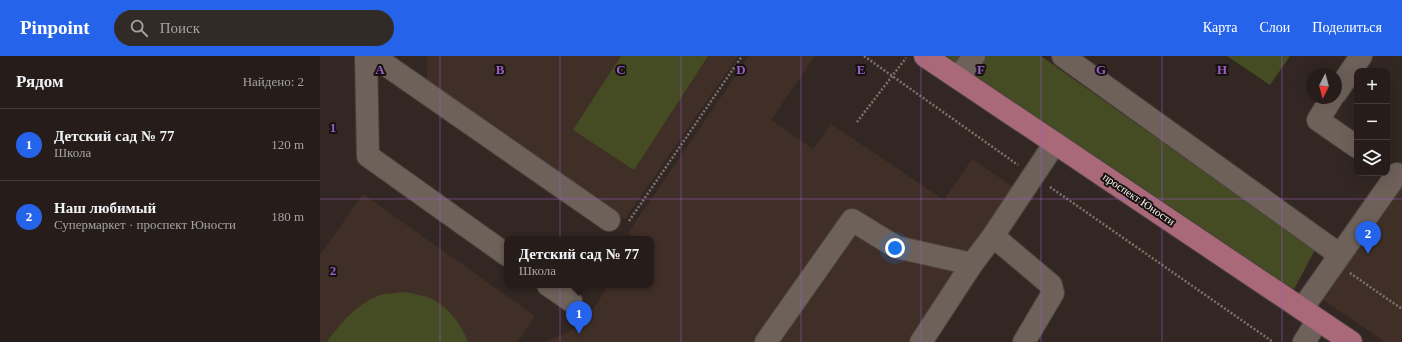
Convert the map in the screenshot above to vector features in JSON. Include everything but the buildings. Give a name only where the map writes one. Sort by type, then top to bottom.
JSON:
[{"type":"main road","name":"проспект Юности","points":[[925,56],[1351,342]]},
{"type":"lane","points":[[366,56],[368,156],[504,253]]},
{"type":"lane","points":[[373,56],[609,220]]},
{"type":"lane","points":[[958,78],[974,56]]},
{"type":"lane","points":[[1063,56],[1337,259]]},
{"type":"lane","points":[[1342,84],[1361,56]]},
{"type":"lane","points":[[1328,104],[1318,120],[1354,145]]},
{"type":"lane","points":[[921,342],[972,264],[993,236],[1056,143]]},
{"type":"lane","points":[[1304,342],[1310,314],[1337,259],[1395,173]]},
{"type":"lane","points":[[766,342],[852,220],[896,247],[972,264]]},
{"type":"lane","points":[[993,236],[1051,285],[1052,293],[1024,342]]},
{"type":"lane","points":[[552,288],[571,301]]},
{"type":"path","points":[[609,220],[623,230],[742,56]]},
{"type":"path","points":[[864,56],[1272,342]]},
{"type":"path","points":[[857,122],[907,56]]},
{"type":"path","points":[[1337,259],[1402,309]]},
{"type":"shaded area","points":[[427,56],[738,56],[625,219],[427,81]]},
{"type":"shaded area","points":[[749,56],[815,56],[771,120],[813,149],[831,124],[944,200],[972,159],[1015,188],[918,342],[545,342],[582,326],[607,288],[654,288],[654,236],[631,236],[628,233]]},
{"type":"shaded area","points":[[1395,182],[1402,187],[1402,342],[1385,342],[1322,299]]},
{"type":"shaded area","points":[[363,194],[535,316],[518,342],[320,342],[320,255]]},
{"type":"green space","points":[[621,56],[708,56],[634,170],[573,130]]},
{"type":"green space","points":[[942,56],[1041,56],[1315,250],[1293,291]]},
{"type":"green space","points":[[1227,56],[1290,56],[1270,85]]},
{"type":"green space","points":[[405,292],[421,295],[437,301],[458,322],[468,342],[327,342],[350,314],[364,303],[380,295]]},
{"type":"place","name":"Наш любимый","points":[[1368,254]]},
{"type":"place","name":"Детский сад № 77","points":[[579,334]]}]
